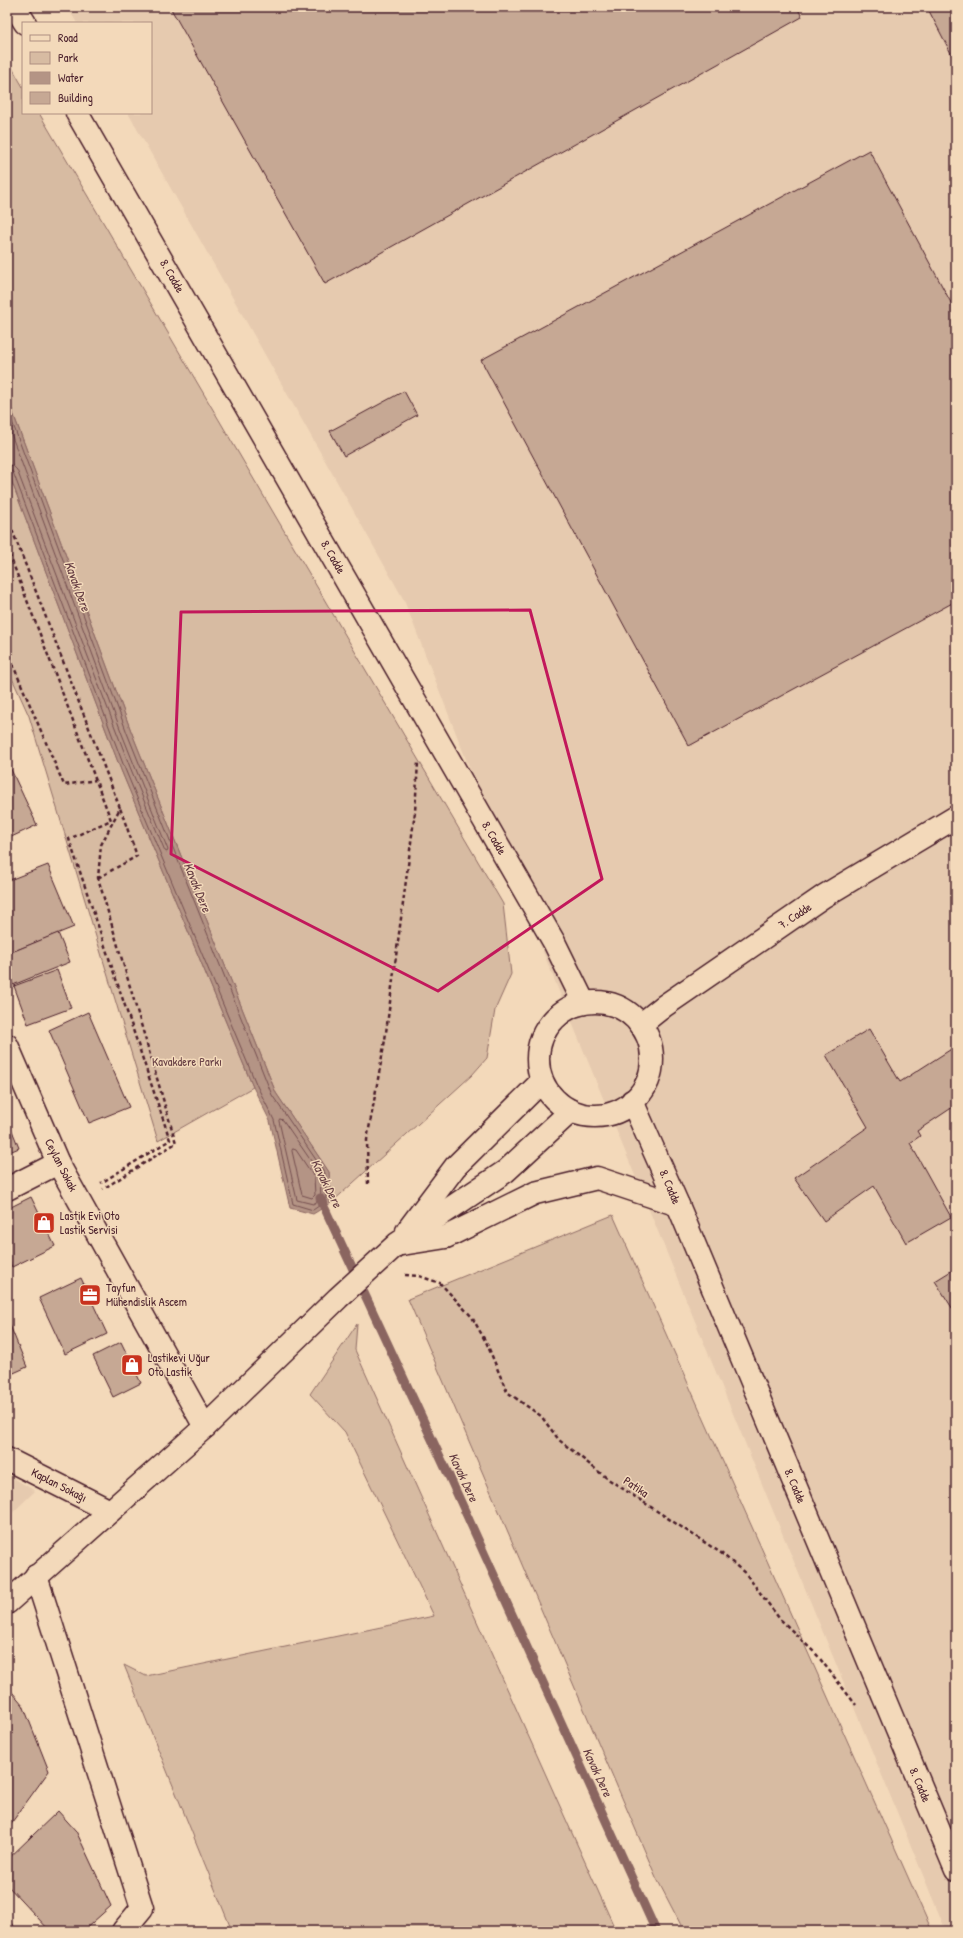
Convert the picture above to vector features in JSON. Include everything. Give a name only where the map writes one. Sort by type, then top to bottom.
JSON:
[{"type":"street","points":[[15,7],[23,22]]},
{"type":"street","name":"8. Cadde","points":[[78,114],[554,942],[584,1003]]},
{"type":"street","name":"7. Cadde","points":[[640,1025],[664,1006],[824,896],[956,817]]},
{"type":"street","points":[[598,1002],[612,1004],[625,1010],[640,1025],[650,1044],[652,1058],[651,1072],[645,1086],[626,1107],[614,1113],[599,1116],[585,1115],[571,1111],[560,1104],[542,1081],[539,1067],[539,1053],[542,1039],[549,1026],[558,1016],[570,1008],[584,1003],[598,1002]]},
{"type":"street","name":"Ceylan Sokak","points":[[7,1045],[58,1163],[205,1427]]},
{"type":"street","points":[[397,1244],[455,1166],[542,1081]]},
{"type":"street","name":"8. Cadde","points":[[632,1102],[678,1205],[956,1870]]},
{"type":"street","points":[[7,1603],[205,1427],[338,1298],[397,1244],[506,1171],[571,1111]]},
{"type":"street","points":[[7,1189],[58,1163]]},
{"type":"street","points":[[397,1244],[446,1237],[535,1193],[597,1178],[678,1205]]},
{"type":"street","name":"Kaplan Sokağı","points":[[7,1459],[110,1511]]},
{"type":"street","points":[[36,1576],[142,1908],[123,1931]]},
{"type":"path","points":[[7,517],[120,808],[137,856],[98,878]]},
{"type":"path","points":[[7,548],[111,820],[69,839],[170,1140],[79,1200]]},
{"type":"path","points":[[7,651],[64,785],[96,780]]},
{"type":"path","points":[[368,1184],[367,1140],[385,1040],[415,812],[418,759]]},
{"type":"path","points":[[79,1200],[176,1143],[98,878],[101,845],[120,808]]},
{"type":"path","name":"Patika","points":[[399,1275],[419,1276],[440,1283],[472,1317],[487,1344],[507,1392],[541,1416],[559,1440],[608,1480],[720,1553],[746,1574],[779,1618],[817,1655],[838,1684],[865,1716],[893,1720]]},
{"type":"highlighted area","points":[[530,610],[602,879],[438,991],[171,854],[181,612]]},
{"type":"shaded area","points":[[67,7],[956,7],[956,1931],[946,1931],[510,872],[404,600],[129,114],[152,114],[152,22],[76,22]]},
{"type":"shaded area","points":[[7,1474],[35,1491],[7,1518]]},
{"type":"green space","points":[[7,59],[22,85],[22,114],[40,114],[503,904],[511,974],[495,1010],[487,1058],[472,1075],[331,1203],[329,1172],[276,1093],[131,731],[7,397]]},
{"type":"green space","name":"Kavakdere Parkı","points":[[7,469],[121,770],[253,1087],[158,1141],[29,716],[7,667]]},
{"type":"green space","points":[[613,1215],[932,1931],[684,1931],[656,1877],[408,1299]]},
{"type":"green space","points":[[357,1324],[355,1350],[616,1931],[232,1931],[124,1665],[146,1676],[434,1616],[345,1432],[310,1394]]},
{"type":"water","points":[[7,397],[131,731],[276,1093],[329,1172],[331,1203],[313,1214],[290,1208],[270,1121],[253,1087],[121,770],[7,469]]},
{"type":"building","points":[[170,7],[797,7],[802,17],[325,284]]},
{"type":"building","points":[[927,7],[956,7],[956,63]]},
{"type":"building","points":[[869,150],[956,312],[956,601],[689,746],[481,360]]},
{"type":"building","points":[[404,391],[417,415],[344,456],[330,431]]},
{"type":"building","points":[[7,761],[37,825],[7,839]]},
{"type":"building","points":[[48,865],[74,927],[7,954],[7,881]]},
{"type":"building","points":[[58,933],[70,962],[13,985],[7,971],[7,954]]},
{"type":"building","points":[[57,970],[71,1008],[28,1024],[14,986]]},
{"type":"building","points":[[88,1012],[129,1107],[89,1123],[49,1030]]},
{"type":"building","points":[[869,1029],[900,1082],[956,1046],[956,1105],[917,1131],[920,1136],[910,1143],[951,1217],[906,1243],[874,1186],[824,1221],[794,1178],[868,1127],[826,1055]]},
{"type":"building","points":[[7,1118],[19,1148],[7,1153]]},
{"type":"building","points":[[31,1197],[55,1246],[12,1267],[7,1257],[7,1209]]},
{"type":"building","points":[[956,1268],[956,1314],[935,1281]]},
{"type":"building","points":[[81,1278],[107,1334],[65,1354],[39,1298]]},
{"type":"building","points":[[7,1318],[27,1367],[7,1376]]},
{"type":"building","points":[[121,1342],[141,1383],[113,1397],[93,1356]]},
{"type":"building","points":[[7,1686],[23,1705],[49,1771],[7,1829]]},
{"type":"building","points":[[58,1811],[76,1831],[111,1906],[83,1931],[50,1931],[7,1885],[7,1860]]},
{"type":"building","points":[[7,1919],[18,1931],[7,1931]]},
{"type":"waterway","name":"Kavak Dere","points":[[320,1198],[449,1476],[656,1931]]},
{"type":"place","name":"Lastik Evi Oto Lastik Servisi","points":[[44,1223]]},
{"type":"place","name":"Tayfun Mühendislik Ascem","points":[[90,1295]]},
{"type":"place","name":"Lastikevi Uğur Oto Lastik","points":[[132,1365]]}]
